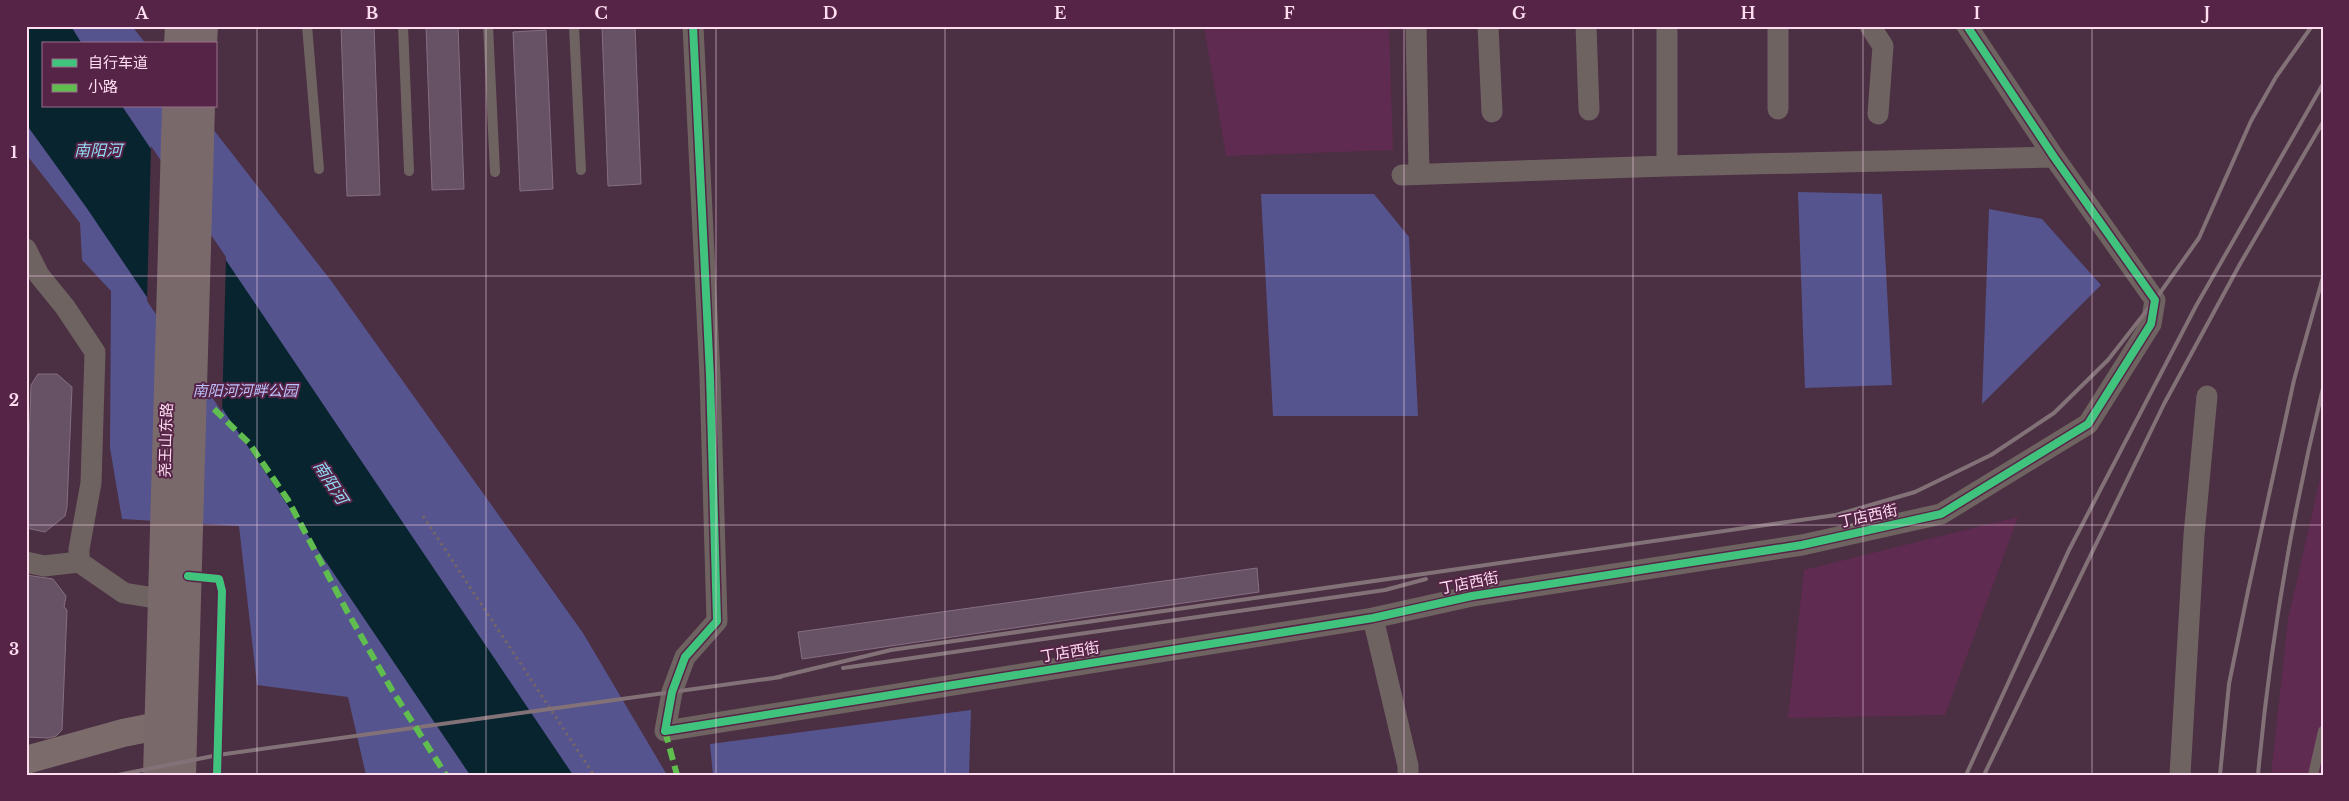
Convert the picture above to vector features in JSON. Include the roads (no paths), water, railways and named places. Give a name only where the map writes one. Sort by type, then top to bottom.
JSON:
[{"type":"main road","points":[[178,42],[179,26]]},
{"type":"main road","points":[[203,42],[204,26]]},
{"type":"main road","name":"尧王山东路","points":[[176,108],[175,559],[182,775]]},
{"type":"main road","name":"尧王山东路","points":[[157,775],[161,599],[175,559],[201,108]]},
{"type":"street","name":"丁店西街","points":[[693,26],[710,376],[717,621],[685,657],[672,692],[665,732],[1373,618],[1472,596],[1802,545],[1941,514],[2088,424],[2151,324],[2156,300],[2054,157],[1967,26]]},
{"type":"street","points":[[1416,26],[1410,174],[2054,157]]},
{"type":"street","points":[[1488,26],[1492,112]]},
{"type":"street","points":[[1586,26],[1589,110]]},
{"type":"street","points":[[1667,26],[1667,166]]},
{"type":"street","points":[[1778,26],[1778,109]]},
{"type":"street","points":[[1870,26],[1883,46],[1878,114]]},
{"type":"street","points":[[26,249],[39,275],[65,306],[95,352],[91,483],[79,549],[80,562]]},
{"type":"street","points":[[2180,775],[2194,535],[2207,396]]},
{"type":"street","points":[[26,562],[44,566],[80,562],[124,594],[161,599]]},
{"type":"street","points":[[1373,618],[1408,766],[1408,775]]},
{"type":"street","points":[[26,760],[123,733],[158,726]]},
{"type":"lane","points":[[307,26],[319,169]]},
{"type":"lane","points":[[403,26],[409,171]]},
{"type":"lane","points":[[488,26],[495,172]]},
{"type":"lane","points":[[574,26],[581,170]]},
{"type":"lane","points":[[2313,775],[2323,731]]},
{"type":"water","name":"南阳河","points":[[26,26],[71,26],[81,42],[42,42],[42,108],[123,108],[573,775],[470,775],[86,207],[26,124]]},
{"type":"railway","points":[[774,678],[891,650],[1836,515],[1915,492],[1991,455],[2054,413],[2108,360],[2155,300],[2199,238],[2251,121],[2276,77],[2312,26]]},
{"type":"railway","points":[[1966,775],[2069,550],[2196,306],[2323,84]]},
{"type":"railway","points":[[1984,775],[2164,404],[2240,264],[2323,122]]},
{"type":"railway","points":[[2220,775],[2229,684],[2248,591],[2294,380],[2323,277]]},
{"type":"railway","points":[[2258,775],[2269,677],[2283,580],[2301,484],[2323,388]]},
{"type":"railway","points":[[843,668],[1385,590],[1426,579]]},
{"type":"railway","points":[[118,775],[218,755],[781,677]]},
{"type":"park label","name":"南阳河河畔公园","points":[[245,391]]}]
